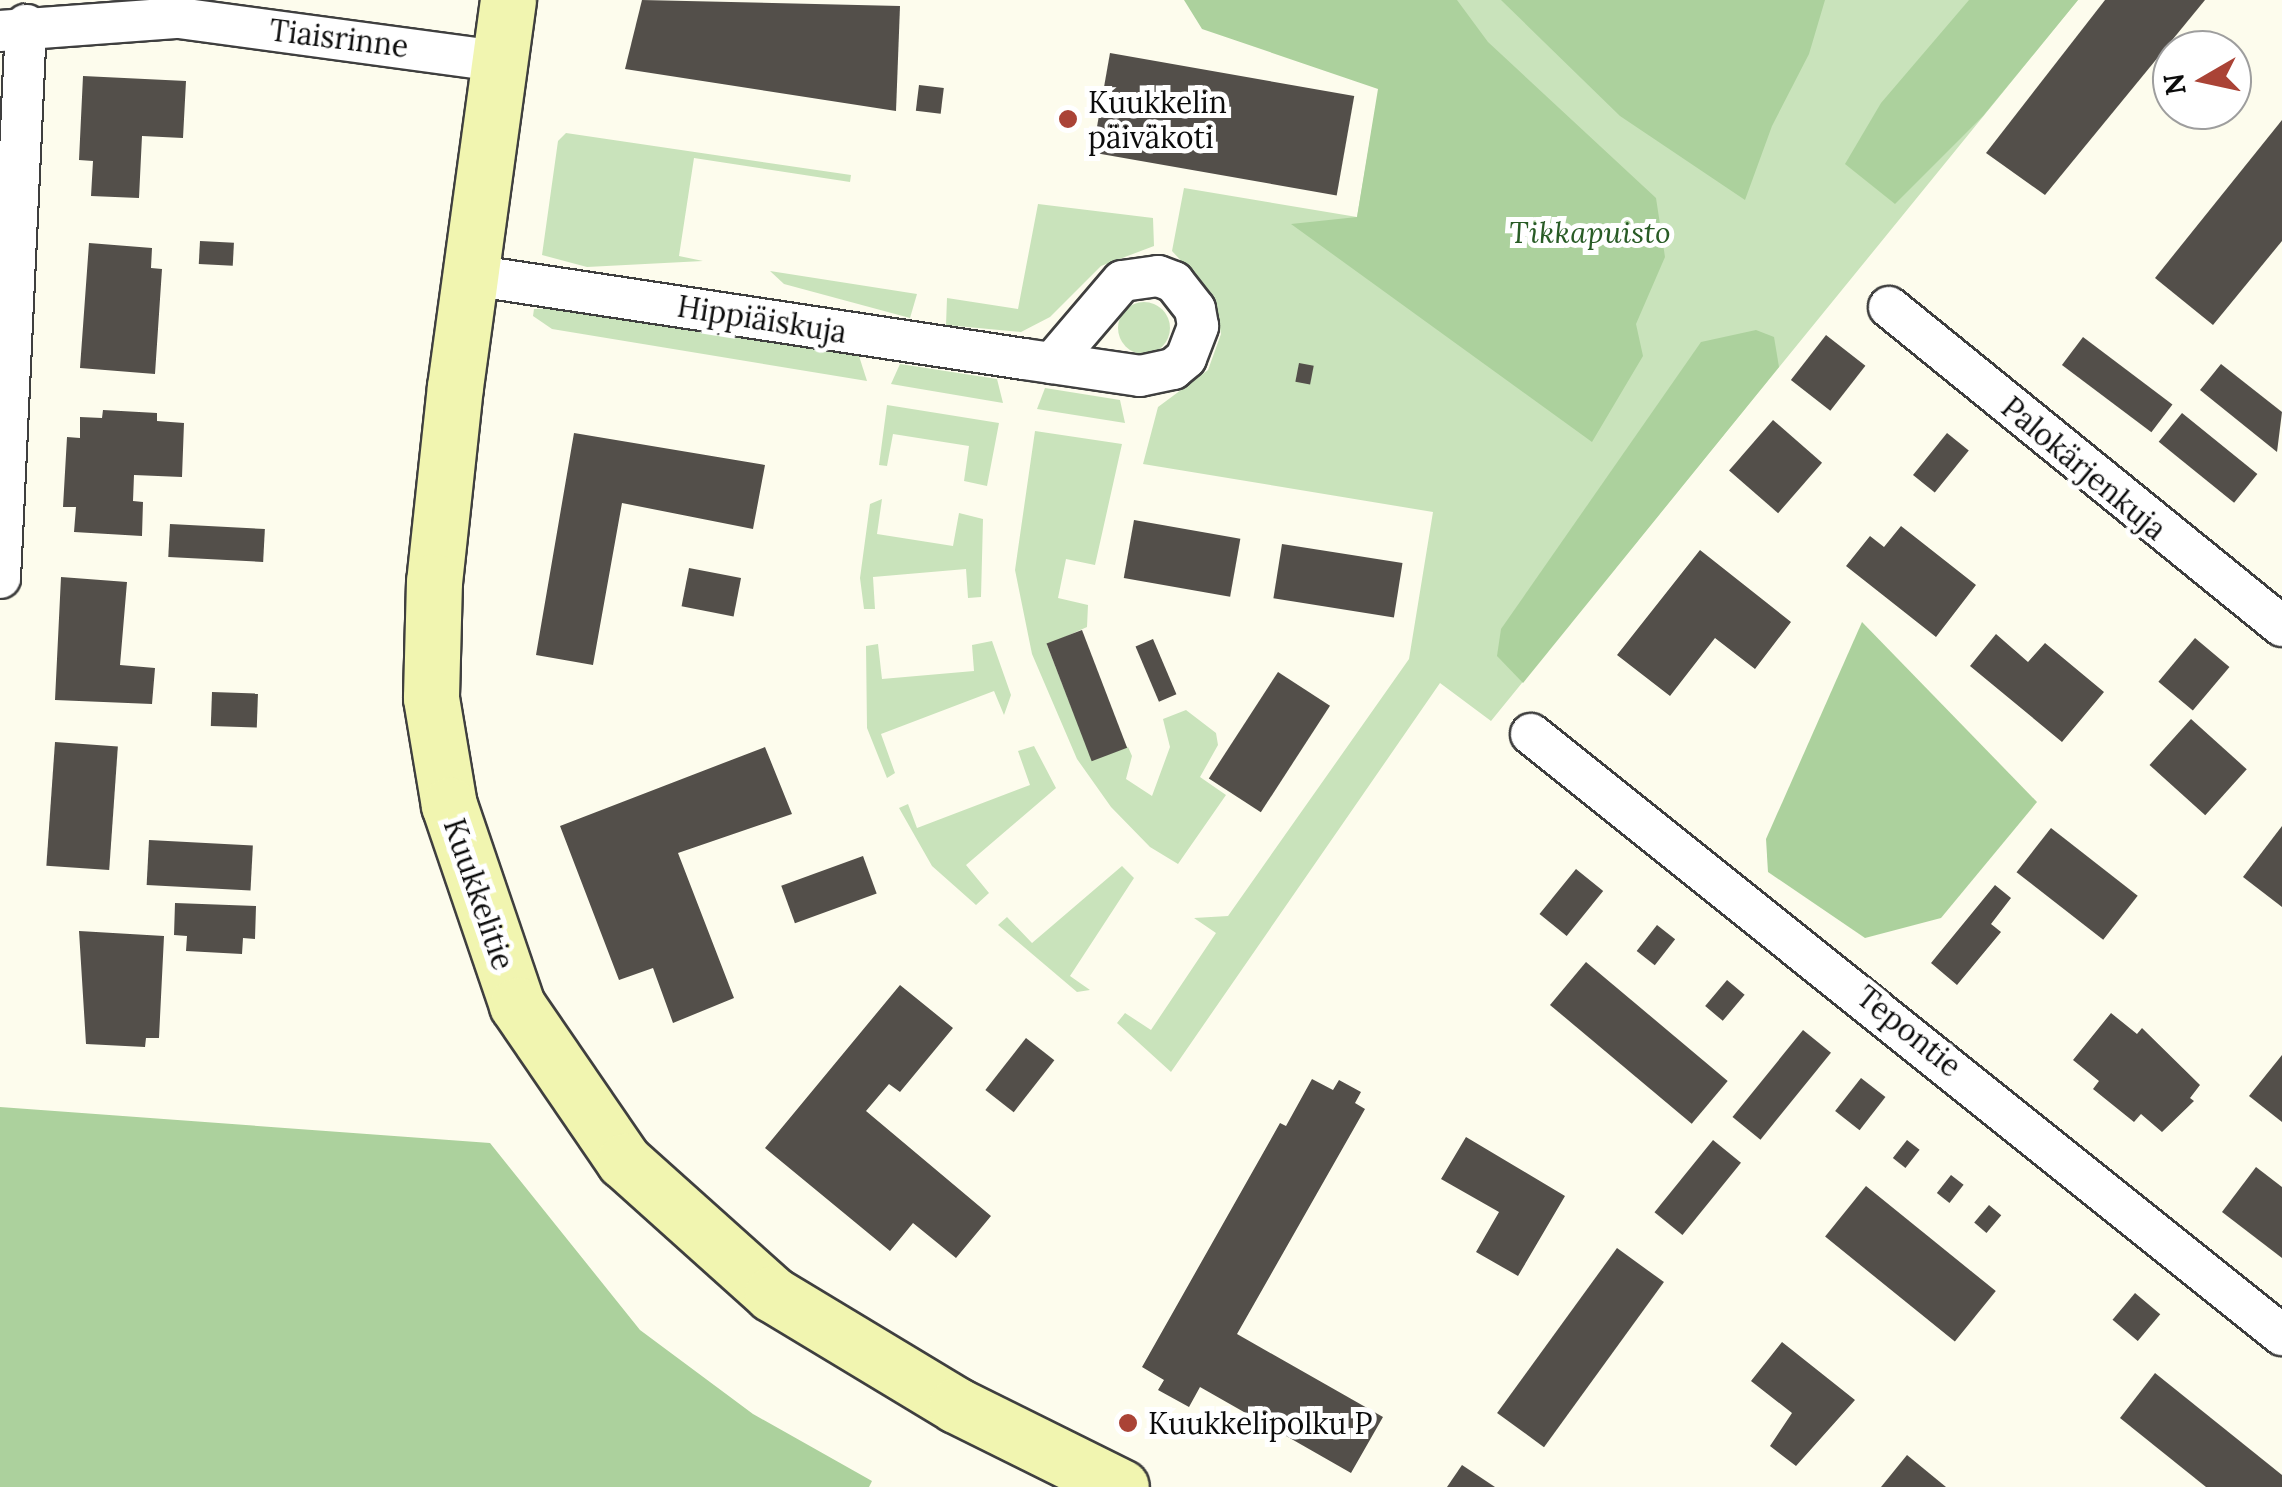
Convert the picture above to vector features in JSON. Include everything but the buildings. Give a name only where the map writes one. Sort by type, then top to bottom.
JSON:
[{"type":"street","name":"Kuukkelitie","points":[[508,0],[434,581],[431,698],[449,805],[516,1006],[624,1161],[772,1294],[956,1405],[1121,1487]]},
{"type":"street","name":"Tiaisrinne","points":[[13,28],[179,18],[498,61]]},
{"type":"street","points":[[0,578],[13,28]]},
{"type":"street","name":"Hippiäiskuja","points":[[471,275],[1052,363]]},
{"type":"street","name":"Palokärjenkuja","points":[[1889,307],[2282,626]]},
{"type":"street","name":"Tepontie","points":[[1531,734],[2282,1336]]},
{"type":"green space","points":[[1184,0],[1457,0],[1488,42],[1656,198],[1665,257],[1636,324],[1643,356],[1592,442],[1291,224],[1357,217],[1378,89],[1202,29]]},
{"type":"green space","name":"Tikkapuisto","points":[[1394,0],[2078,0],[1491,721],[1440,683],[1171,1072],[1117,1023],[1125,1013],[1151,1030],[1216,933],[1194,918],[1228,916],[1409,659],[1433,512],[1143,464],[1158,407],[1208,370],[1221,334],[1214,296],[1172,251],[1184,188],[1357,217]]},
{"type":"green space","points":[[1501,0],[1825,0],[1809,54],[1772,126],[1745,200],[1620,116]]},
{"type":"green space","points":[[1969,0],[2078,0],[1983,116],[1895,204],[1845,164],[1881,103]]},
{"type":"green space","points":[[566,133],[851,175],[850,182],[694,158],[679,256],[703,261],[587,267],[542,255],[558,141]]},
{"type":"green space","points":[[1038,204],[1153,218],[1154,246],[1101,266],[1050,317],[1021,332],[946,325],[947,298],[1018,309]]},
{"type":"green space","points":[[770,271],[917,294],[910,318],[784,284]]},
{"type":"green space","points":[[1144,302],[1162,310],[1170,328],[1162,346],[1144,354],[1126,346],[1118,328],[1126,310]]},
{"type":"green space","points":[[567,308],[859,356],[867,381],[552,329],[533,316],[534,309]]},
{"type":"green space","points":[[1756,330],[1774,337],[1779,367],[1523,683],[1497,656],[1501,629],[1701,342]]},
{"type":"green space","points":[[900,364],[997,379],[1003,403],[891,384]]},
{"type":"green space","points":[[1045,388],[1120,400],[1125,423],[1037,409]]},
{"type":"green space","points":[[887,405],[999,423],[987,486],[964,481],[969,446],[893,434],[887,466],[879,465]]},
{"type":"green space","points":[[1035,431],[1122,444],[1095,565],[1066,559],[1058,598],[1088,605],[1087,627],[1047,645],[1092,760],[1128,747],[1132,756],[1126,779],[1152,796],[1170,747],[1163,719],[1186,710],[1216,733],[1218,745],[1200,777],[1226,795],[1178,864],[1150,847],[1111,807],[1077,759],[1032,654],[1015,570]]},
{"type":"green space","points":[[882,499],[877,534],[953,546],[959,513],[983,519],[981,597],[968,598],[966,569],[873,577],[875,609],[864,609],[860,578],[870,504]]},
{"type":"green space","points":[[1862,622],[2037,802],[1941,918],[1865,938],[1768,872],[1766,839]]},
{"type":"green space","points":[[992,641],[1011,695],[1004,715],[994,691],[881,734],[895,773],[887,778],[867,728],[866,646],[878,644],[882,679],[974,671],[972,645]]},
{"type":"green space","points":[[1034,746],[1056,788],[966,865],[989,893],[976,905],[932,866],[899,808],[908,804],[917,828],[1030,785],[1018,751]]},
{"type":"green space","points":[[1122,866],[1134,878],[1070,976],[1090,990],[1077,992],[998,925],[1007,917],[1032,943]]},
{"type":"green space","points":[[0,1107],[490,1143],[640,1330],[753,1414],[872,1481],[869,1487],[0,1487]]},
{"type":"place","name":"Kuukkelin päiväkoti","points":[[1068,119]]},
{"type":"place","name":"Kuukkelipolku P","points":[[1128,1423]]}]
